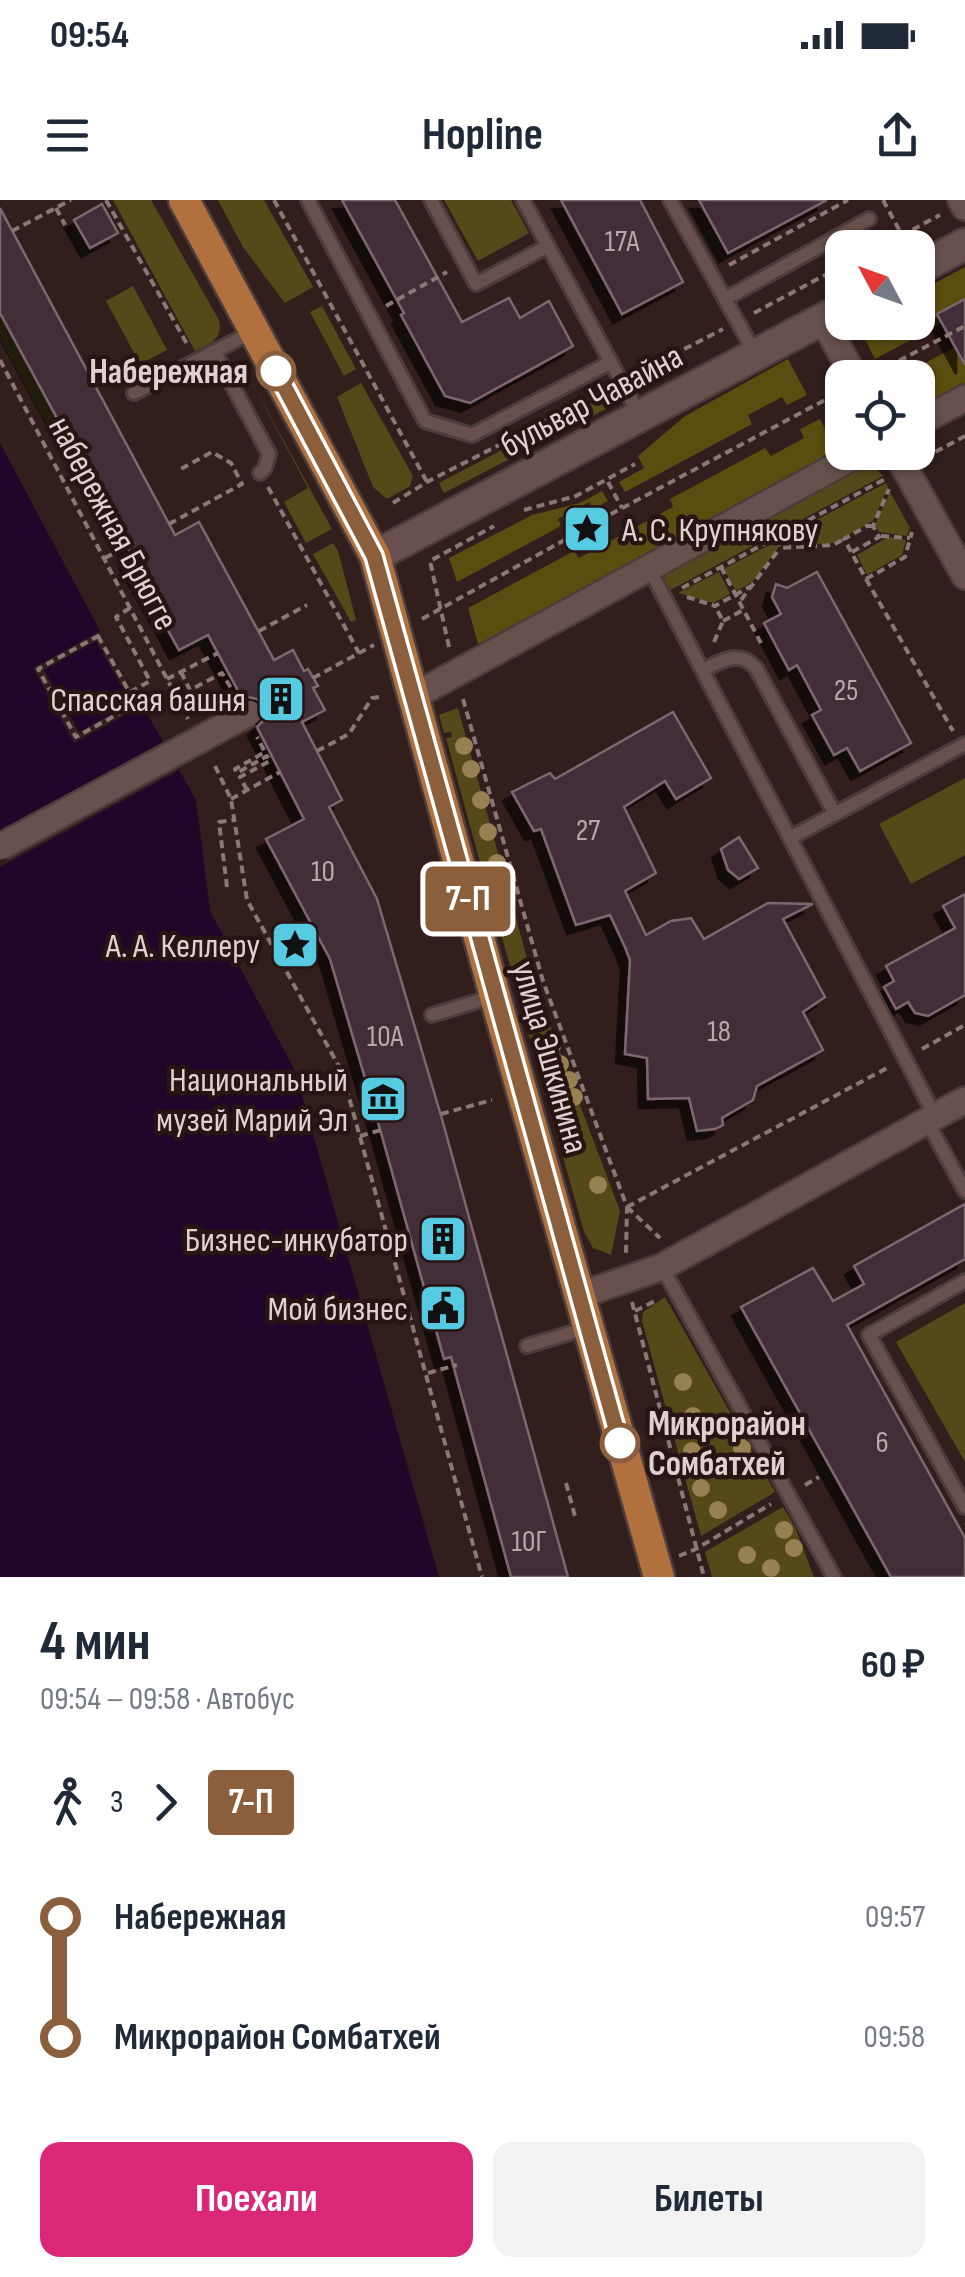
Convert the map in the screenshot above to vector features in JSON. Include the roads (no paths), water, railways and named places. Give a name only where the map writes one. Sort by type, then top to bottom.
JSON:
[{"type":"main road","name":"улица Эшкинина","points":[[184,200],[374,556],[578,1296],[668,1567]]},
{"type":"street","points":[[950,207],[965,207]]},
{"type":"street","points":[[935,260],[965,244]]},
{"type":"street","name":"бульвар Чавайна","points":[[374,556],[825,318]]},
{"type":"street","points":[[935,414],[965,398]]},
{"type":"street","points":[[414,696],[829,470]]},
{"type":"street","points":[[898,470],[965,576]]},
{"type":"street","points":[[0,847],[249,713]]},
{"type":"street","points":[[578,1296],[965,1100]]},
{"type":"lane","points":[[308,200],[425,422],[472,436],[611,362]]},
{"type":"lane","points":[[431,200],[476,284],[548,246]]},
{"type":"lane","points":[[523,200],[640,416]]},
{"type":"lane","points":[[670,200],[756,355]]},
{"type":"lane","points":[[725,300],[869,219]]},
{"type":"lane","points":[[134,393],[254,331]]},
{"type":"lane","points":[[214,352],[268,454],[260,473]]},
{"type":"lane","points":[[649,568],[668,595],[904,1058],[965,1191]]},
{"type":"lane","points":[[703,670],[726,658],[750,662],[835,814]]},
{"type":"lane","points":[[790,838],[963,745]]},
{"type":"lane","points":[[432,1015],[494,996]]},
{"type":"lane","points":[[663,1254],[834,1577]]},
{"type":"lane","points":[[965,1281],[869,1335],[961,1491],[965,1507]]},
{"type":"lane","points":[[527,1346],[588,1328]]},
{"type":"place","name":"Набережная","points":[[276,371]]},
{"type":"place","name":"А. С. Крупнякову","points":[[587,529]]},
{"type":"place","name":"Спасская башня","points":[[281,699]]},
{"type":"place","name":"А. А. Келлеру","points":[[295,945]]},
{"type":"place","name":"Национальный музей Марий Эл","points":[[383,1099]]},
{"type":"place","name":"Бизнес-инкубатор","points":[[443,1239]]},
{"type":"place","name":"Мой бизнес","points":[[443,1308]]},
{"type":"place","name":"Микрорайон Сомбатхей","points":[[620,1443]]}]
